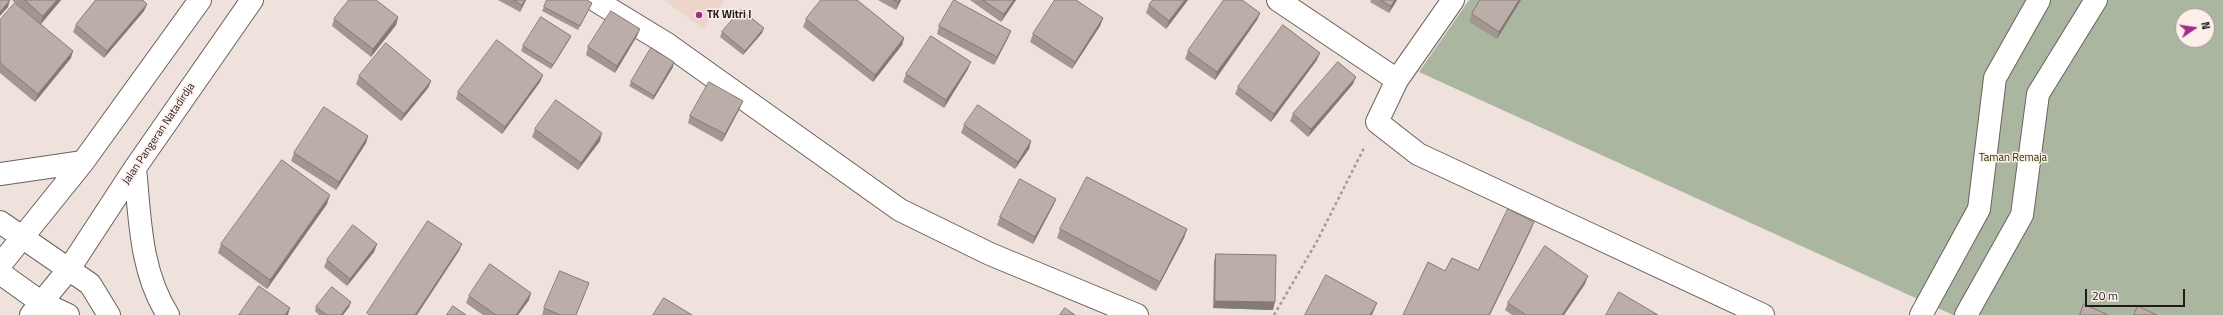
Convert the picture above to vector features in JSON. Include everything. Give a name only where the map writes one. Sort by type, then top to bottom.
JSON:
[{"type":"street","points":[[0,265],[20,238],[83,162],[200,0]]},
{"type":"street","name":"Jalan Pangeran Natadirdja","points":[[37,309],[69,269],[135,168],[252,0]]},
{"type":"street","points":[[595,0],[667,44],[900,210],[990,254],[1137,315]]},
{"type":"street","points":[[1278,0],[1397,80]]},
{"type":"street","points":[[1453,0],[1397,80],[1377,122],[1418,154],[1762,315]]},
{"type":"street","points":[[1921,315],[1979,209],[1995,78],[2040,0]]},
{"type":"street","points":[[1966,315],[2022,215],[2038,94],[2096,0]]},
{"type":"street","points":[[0,174],[83,162]]},
{"type":"street","points":[[135,168],[142,240],[149,273],[168,315]]},
{"type":"street","points":[[0,222],[20,238],[90,284],[103,315]]},
{"type":"street","points":[[0,273],[37,309],[68,315]]},
{"type":"path","points":[[1274,315],[1316,243],[1377,122]]},
{"type":"shaded area","name":"TK Witri I","points":[[664,0],[725,0],[703,29]]},
{"type":"green space","name":"Taman Remaja","points":[[1469,0],[2223,0],[2223,315],[1953,315],[1419,72]]},
{"type":"building","points":[[0,0],[10,0],[0,12]]},
{"type":"building","points":[[25,0],[57,0],[43,16]]},
{"type":"building","points":[[96,0],[142,0],[147,4],[107,51],[76,25]]},
{"type":"building","points":[[349,0],[376,0],[398,17],[373,49],[334,19]]},
{"type":"building","points":[[514,0],[525,0],[522,5]]},
{"type":"building","points":[[547,0],[587,0],[592,3],[580,26],[544,7]]},
{"type":"building","points":[[821,0],[857,0],[904,38],[875,75],[806,19]]},
{"type":"building","points":[[954,0],[1011,31],[997,57],[939,26]]},
{"type":"building","points":[[983,0],[1014,0],[1004,14]]},
{"type":"building","points":[[1055,0],[1076,0],[1103,18],[1075,62],[1033,34]]},
{"type":"building","points":[[1153,0],[1185,0],[1169,21],[1149,5]]},
{"type":"building","points":[[1224,0],[1242,0],[1260,13],[1217,72],[1188,51]]},
{"type":"building","points":[[1381,0],[1395,0],[1391,6]]},
{"type":"building","points":[[1480,0],[1519,0],[1499,32],[1472,14]]},
{"type":"building","points":[[15,3],[73,51],[38,94],[0,63],[0,20]]},
{"type":"building","points":[[741,10],[764,28],[745,51],[722,32]]},
{"type":"building","points":[[611,11],[640,29],[617,66],[588,47]]},
{"type":"building","points":[[541,17],[571,36],[553,65],[523,46]]},
{"type":"building","points":[[1283,25],[1320,53],[1274,114],[1238,87]]},
{"type":"building","points":[[931,36],[971,62],[946,100],[906,74]]},
{"type":"building","points":[[497,40],[543,75],[505,127],[458,92]]},
{"type":"building","points":[[386,43],[431,81],[404,114],[359,76]]},
{"type":"building","points":[[651,48],[674,62],[654,96],[631,82]]},
{"type":"building","points":[[1338,62],[1356,77],[1311,129],[1293,114]]},
{"type":"building","points":[[709,82],[743,101],[725,134],[690,116]]},
{"type":"building","points":[[556,100],[602,133],[581,163],[535,129]]},
{"type":"building","points":[[978,105],[1031,141],[1018,162],[964,125]]},
{"type":"building","points":[[324,107],[368,136],[339,182],[294,153]]},
{"type":"building","points":[[282,160],[330,195],[270,280],[221,244]]},
{"type":"building","points":[[1087,177],[1187,229],[1160,282],[1060,229]]},
{"type":"building","points":[[1020,179],[1056,199],[1035,237],[1000,217]]},
{"type":"building","points":[[1508,209],[1534,222],[1489,315],[1403,315],[1428,262],[1445,271],[1452,258],[1478,270]]},
{"type":"building","points":[[428,221],[462,244],[415,315],[370,315],[367,313]]},
{"type":"building","points":[[353,225],[377,244],[350,279],[327,260]]},
{"type":"building","points":[[1545,246],[1588,276],[1562,315],[1526,315],[1508,303]]},
{"type":"building","points":[[1216,254],[1276,255],[1275,302],[1215,301]]},
{"type":"building","points":[[490,264],[531,293],[516,315],[496,315],[469,296]]},
{"type":"building","points":[[560,271],[589,283],[576,315],[560,315],[544,308]]},
{"type":"building","points":[[1326,275],[1377,303],[1370,315],[1305,315]]},
{"type":"building","points":[[259,286],[290,308],[285,315],[239,315]]},
{"type":"building","points":[[332,287],[351,302],[341,315],[327,315],[316,307]]},
{"type":"building","points":[[1619,292],[1658,315],[1606,315]]},
{"type":"building","points":[[664,298],[692,315],[653,315]]},
{"type":"building","points":[[2084,304],[2108,315],[2080,315]]},
{"type":"building","points":[[453,306],[466,315],[447,315]]},
{"type":"building","points":[[2138,306],[2157,315],[2134,315]]},
{"type":"building","points":[[1065,308],[1075,315],[1060,315]]},
{"type":"place","name":"TK Witri I","points":[[699,15]]}]
